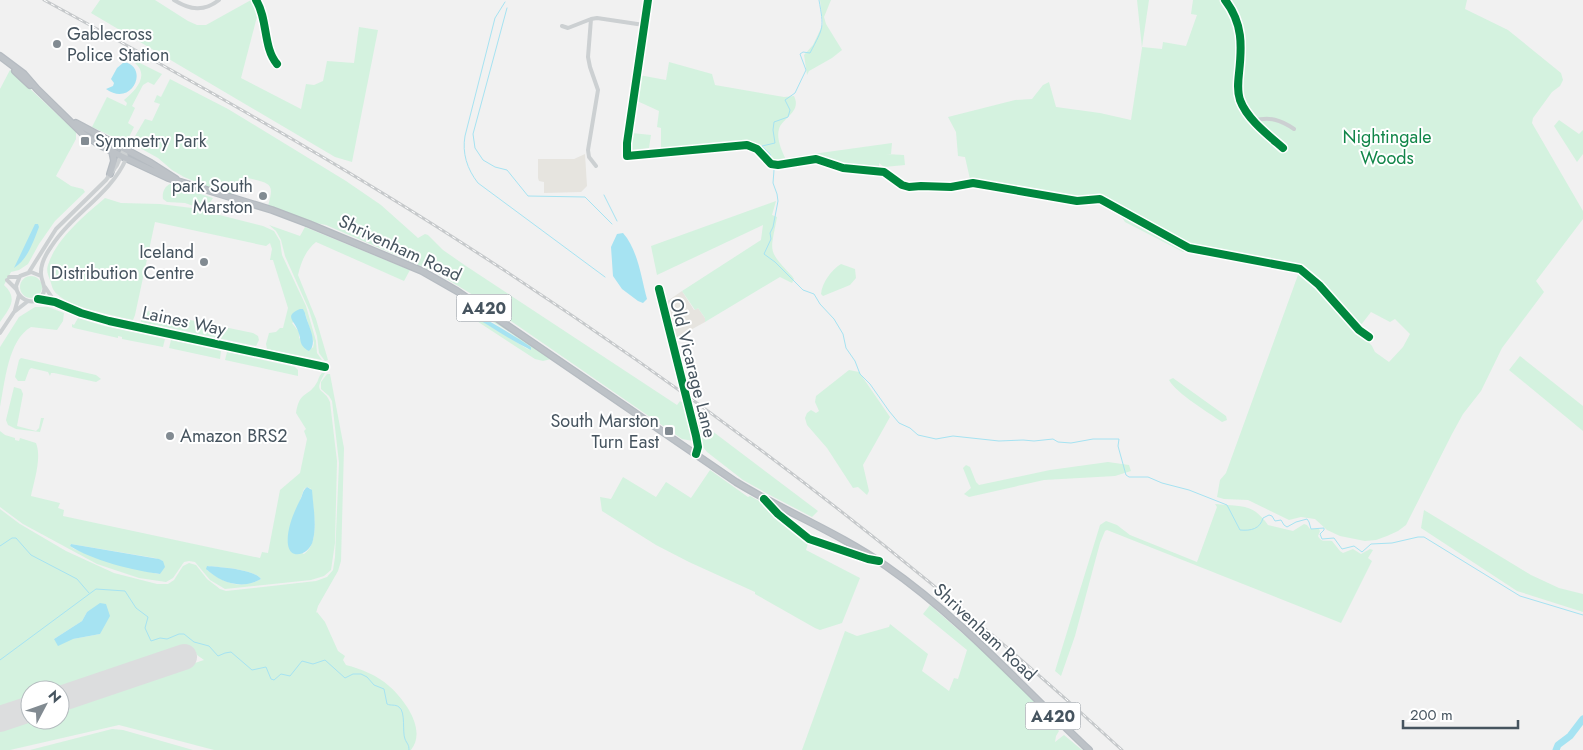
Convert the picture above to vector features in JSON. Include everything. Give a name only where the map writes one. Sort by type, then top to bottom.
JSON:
[{"type":"highway","name":"Shrivenham Road","points":[[0,56],[88,137],[124,158],[196,188],[289,216],[440,280],[736,482],[764,499],[837,535],[879,561],[913,586],[957,624],[1089,750]]},
{"type":"highway","name":"Shrivenham Road","points":[[65,116],[124,149],[163,175]]},
{"type":"highway","points":[[110,174],[114,161],[112,151]]},
{"type":"street","points":[[174,0],[186,7],[195,9],[206,8],[219,0]]},
{"type":"street","points":[[256,0],[262,13],[272,56],[277,64]]},
{"type":"street","points":[[648,0],[626,143],[627,156],[747,145],[757,149],[773,165],[813,159],[822,161]]},
{"type":"street","points":[[1225,0],[1236,16],[1242,37],[1238,95],[1244,108],[1254,121],[1283,148]]},
{"type":"street","points":[[562,26],[568,28],[592,19],[602,18],[644,25]]},
{"type":"street","points":[[592,19],[588,57],[598,90],[588,150],[589,157],[596,166]]},
{"type":"street","points":[[1254,121],[1262,118],[1271,118],[1294,128]]},
{"type":"street","points":[[55,302],[45,287],[41,276],[43,261],[56,238],[111,182],[124,158],[124,149]]},
{"type":"street","points":[[29,272],[62,222],[98,188],[124,158]]},
{"type":"street","points":[[16,289],[16,282],[22,274],[29,272],[41,276]]},
{"type":"street","points":[[19,277],[8,278],[19,296],[28,301]]},
{"type":"street","points":[[14,312],[28,301],[38,299],[43,294],[45,287]]},
{"type":"street","name":"Old Vicarage Lane","points":[[659,289],[696,436],[698,450],[696,454]]},
{"type":"street","points":[[0,333],[14,312],[19,296]]},
{"type":"street","name":"Laines Way","points":[[38,299],[55,302],[98,318],[325,367]]},
{"type":"street","name":"Shrivenham Road","points":[[764,499],[778,514],[812,540],[879,561]]},
{"type":"shaded area","points":[[585,154],[587,186],[581,192],[544,193],[544,182],[539,181],[538,178],[538,159],[574,159]]},
{"type":"shaded area","points":[[682,291],[694,310],[698,308],[705,318],[705,322],[674,339],[666,302]]},
{"type":"green space","points":[[100,0],[155,0],[197,25],[206,25],[251,0],[255,1],[259,9],[241,78],[301,109],[306,84],[314,85],[323,81],[327,61],[354,63],[359,27],[378,30],[352,162],[335,157],[91,13]]},
{"type":"green space","points":[[820,0],[831,0],[824,17],[826,24],[842,50],[809,71],[807,75],[804,55],[813,45],[823,24]]},
{"type":"green space","name":"Nightingale Woods","points":[[1137,0],[1149,0],[1142,47],[1162,49],[1163,42],[1186,46],[1197,15],[1191,14],[1193,0],[1467,0],[1465,9],[1508,30],[1561,73],[1563,80],[1560,86],[1552,92],[1533,118],[1532,123],[1583,211],[1583,219],[1536,281],[1544,292],[1502,348],[1481,391],[1463,414],[1452,434],[1406,525],[1398,531],[1376,540],[1365,541],[1340,536],[1327,530],[1315,519],[1301,517],[1289,520],[1248,500],[1217,497],[1220,480],[1226,473],[1298,275],[1301,273],[1321,293],[1324,289],[1299,267],[1189,246],[1122,206],[1120,208],[1103,199],[1084,199],[970,179],[965,157],[958,156],[956,132],[948,117],[1015,100],[1032,99],[1043,85],[1049,82],[1056,107],[1100,113],[1131,120],[1142,48]],"holes":[[[1371,312],[1390,322],[1395,319],[1410,334],[1403,347],[1389,362],[1375,352],[1357,330]]]},
{"type":"green space","points":[[136,61],[162,74],[154,85],[148,82],[143,85],[132,106],[135,108],[128,123],[134,127],[128,139],[124,142],[92,127],[107,97],[126,106],[127,103],[124,100],[136,88],[141,78],[139,68],[135,63]]},
{"type":"green space","points":[[669,62],[712,74],[715,85],[784,97],[794,96],[796,102],[794,111],[781,125],[778,133],[786,160],[791,157],[892,143],[891,154],[886,154],[904,155],[905,165],[884,167],[879,163],[879,170],[838,165],[816,157],[774,162],[751,142],[661,148],[661,128],[657,127],[659,111],[635,100],[639,75],[666,80]]},
{"type":"green space","points":[[10,70],[76,132],[76,139],[56,176],[71,186],[83,189],[85,192],[55,221],[28,264],[19,270],[11,272],[4,285],[11,295],[11,304],[0,322],[0,89]]},
{"type":"green space","points":[[170,79],[228,109],[346,181],[381,205],[418,238],[425,234],[428,235],[443,250],[466,266],[677,405],[680,401],[691,419],[693,441],[682,439],[473,295],[437,273],[326,225],[268,206],[271,188],[266,183],[248,178],[230,196],[184,177],[158,158],[131,143],[145,119],[152,121],[160,104],[154,102],[157,95],[161,97]]},
{"type":"green space","points":[[1559,120],[1579,134],[1583,130],[1583,154],[1577,162],[1554,126]]},
{"type":"green space","points":[[632,133],[651,135],[649,148],[631,150]]},
{"type":"green space","points":[[170,184],[213,198],[205,210],[185,203],[167,202],[163,199],[163,195],[165,188]]},
{"type":"green space","points":[[105,198],[121,203],[160,204],[192,208],[263,226],[274,231],[280,241],[282,255],[306,306],[316,341],[317,353],[322,360],[267,349],[266,344],[269,333],[283,328],[288,308],[273,260],[270,260],[272,249],[270,243],[266,246],[155,222],[133,320],[92,310],[63,299],[53,289],[47,273],[52,255],[64,237]],"holes":[[[305,313],[314,343],[313,348],[299,338],[299,332],[292,323]]]},
{"type":"green space","points":[[776,201],[772,215],[777,217],[772,250],[794,279],[792,283],[780,277],[705,322],[705,318],[698,308],[695,310],[682,291],[761,240],[763,225],[657,275],[651,246]]},
{"type":"green space","points":[[1119,213],[1124,213],[1189,250],[1183,252],[1125,222]]},
{"type":"green space","points":[[269,225],[300,236],[305,227],[410,270],[404,281],[316,242],[312,245],[304,257],[298,275],[316,319],[328,360],[325,361],[319,353],[317,336],[309,310],[285,256],[281,240],[276,231]]},
{"type":"green space","points":[[841,264],[855,269],[856,278],[850,285],[823,296],[821,294],[825,281]]},
{"type":"green space","points":[[27,276],[35,276],[42,283],[42,291],[35,298],[27,298],[20,291],[20,283]]},
{"type":"green space","points":[[35,307],[48,307],[64,313],[63,321],[57,330],[31,327],[17,341],[9,362],[0,407],[0,347],[19,317]]},
{"type":"green space","points":[[478,307],[551,359],[543,361],[535,359],[463,312],[482,321],[529,350],[511,333],[473,312]]},
{"type":"green space","points":[[142,310],[253,333],[258,336],[259,340],[256,346],[141,322]]},
{"type":"green space","points":[[78,318],[104,326],[165,339],[163,347],[72,327],[72,324],[74,325]]},
{"type":"green space","points":[[171,340],[221,351],[220,359],[169,348]]},
{"type":"green space","points":[[227,352],[295,367],[298,370],[298,376],[225,360]]},
{"type":"green space","points":[[1520,356],[1583,406],[1583,431],[1509,370]]},
{"type":"green space","points":[[21,358],[96,375],[101,379],[96,382],[54,373],[51,373],[50,376],[48,372],[31,368],[25,381],[18,381],[15,377]]},
{"type":"green space","points":[[849,370],[859,372],[890,417],[863,465],[869,491],[867,495],[858,487],[853,488],[827,448],[807,425],[805,418],[811,410],[816,413],[819,411],[815,402],[816,396]]},
{"type":"green space","points":[[325,373],[319,388],[328,397],[330,402],[337,461],[335,543],[331,570],[324,576],[311,580],[225,589],[210,580],[195,562],[189,561],[184,562],[173,578],[166,582],[139,578],[97,564],[23,524],[0,507],[0,431],[5,435],[15,438],[15,440],[19,441],[20,438],[36,443],[38,462],[31,496],[60,503],[58,508],[64,510],[63,516],[260,558],[262,552],[268,553],[280,490],[300,473],[307,439],[304,431],[306,429],[296,413],[298,406],[302,397],[313,388],[321,374]],"holes":[[[307,487],[311,489],[315,524],[313,541],[304,554],[288,545],[294,517],[304,489]],[[71,544],[155,558],[163,561],[160,574],[118,565],[70,546]],[[207,566],[236,569],[251,573],[261,579],[246,584],[232,584],[207,570]]]},
{"type":"green space","points":[[327,374],[330,374],[344,448],[341,561],[338,571],[316,613],[325,622],[338,651],[345,656],[343,660],[346,665],[379,679],[395,692],[407,707],[412,716],[417,734],[411,750],[214,750],[119,725],[10,750],[0,750],[0,727],[20,720],[20,730],[70,730],[70,704],[204,660],[195,651],[187,649],[70,686],[70,680],[20,680],[20,703],[0,710],[0,509],[20,524],[66,551],[114,573],[157,584],[168,584],[174,580],[183,566],[189,563],[196,565],[207,579],[220,589],[226,591],[316,581],[327,577],[333,570],[335,557],[339,463],[332,401],[321,389],[321,382]],"holes":[[[106,604],[100,634],[73,639],[54,639],[82,621],[87,612]]]},
{"type":"green space","points":[[1173,378],[1226,416],[1227,420],[1222,422],[1186,397],[1169,380]]},
{"type":"green space","points":[[14,387],[21,389],[23,394],[17,426],[36,431],[39,428],[41,418],[44,418],[40,432],[16,429],[8,425],[6,420]]},
{"type":"green space","points":[[695,418],[818,511],[812,517],[743,480],[703,447]]},
{"type":"green space","points":[[1108,462],[1129,465],[1131,471],[1115,476],[1044,480],[969,497],[964,494],[971,488],[963,468],[966,465],[970,467],[979,485],[1050,470]]},
{"type":"green space","points":[[710,470],[748,497],[750,496],[763,503],[809,540],[806,550],[860,578],[842,623],[820,630],[815,628],[755,594],[755,592],[656,545],[602,511],[600,497],[611,499],[623,477],[656,497],[666,482],[691,498]]},
{"type":"green space","points":[[1215,504],[1251,509],[1268,525],[1293,531],[1304,524],[1310,529],[1319,529],[1318,536],[1321,540],[1332,541],[1343,553],[1353,549],[1361,554],[1370,549],[1373,550],[1368,558],[1372,561],[1341,623],[1107,530],[1100,543],[1075,636],[1061,676],[1055,671],[1100,525],[1106,521],[1117,525],[1130,535],[1197,562],[1217,507]]},
{"type":"green space","points":[[1424,510],[1531,575],[1559,588],[1583,594],[1583,612],[1517,591],[1421,528]]},
{"type":"green space","points":[[930,605],[986,654],[1053,719],[1052,722],[1059,731],[1055,742],[1064,735],[1082,750],[802,750],[845,631],[857,636],[889,627],[890,624],[928,654],[922,671],[949,691],[954,678],[958,679],[967,650],[923,614]]},
{"type":"green space","points":[[190,651],[193,655],[191,663],[70,701],[70,690]]},
{"type":"green space","points":[[20,706],[20,717],[0,724],[0,713]]},
{"type":"green space","points":[[112,729],[123,730],[193,750],[30,750]]},
{"type":"water","points":[[124,62],[132,65],[136,71],[137,78],[130,90],[123,94],[115,94],[106,89],[113,86],[114,83],[111,79],[117,68]]},
{"type":"water","points":[[35,224],[38,224],[39,227],[29,250],[23,260],[14,268]]},
{"type":"water","points":[[623,233],[632,247],[638,264],[647,299],[643,303],[622,289],[613,276],[611,247],[617,234]]},
{"type":"water","points":[[300,309],[303,309],[305,313],[312,333],[313,343],[309,351],[302,344],[291,316]]},
{"type":"water","points":[[466,309],[531,347],[531,350],[465,312]]},
{"type":"water","points":[[307,487],[312,490],[315,521],[314,534],[309,549],[301,554],[297,554],[290,550],[288,533],[293,516]]},
{"type":"water","points":[[71,544],[159,559],[163,561],[165,567],[160,574],[126,568],[89,556],[70,546]]},
{"type":"water","points":[[207,566],[244,571],[261,579],[246,584],[232,583],[212,574],[206,569]]},
{"type":"water","points":[[100,603],[106,604],[110,616],[100,634],[73,639],[58,646],[54,639],[82,621],[87,612]]},
{"type":"waterway","points":[[772,162],[770,154],[762,146],[775,143],[774,122],[788,117],[790,110],[785,100],[795,93],[806,70],[800,54],[803,52],[810,53],[822,27],[819,0]]},
{"type":"waterway","points":[[505,2],[495,18],[465,136],[464,149],[468,166],[478,183],[605,277]]},
{"type":"waterway","points":[[507,8],[473,134],[475,148],[483,160],[495,167],[507,170],[528,196],[585,197],[612,224]]},
{"type":"waterway","points":[[773,166],[773,183],[778,201],[770,233],[771,239],[764,254],[775,262],[803,290],[814,294],[820,304],[834,319],[843,334],[846,348],[855,361],[860,374],[870,384],[899,423],[910,428],[918,435],[936,439],[953,436],[999,441],[1053,439],[1058,442],[1071,443],[1093,439],[1119,439],[1118,446],[1126,475],[1129,477],[1148,477],[1227,505],[1240,530],[1257,527],[1263,518],[1269,515],[1275,521],[1281,520],[1287,527],[1307,519],[1311,529],[1324,528],[1320,534],[1322,539],[1334,538],[1342,549],[1354,546],[1362,552],[1371,544],[1392,543],[1424,537],[1520,596],[1583,615]]},
{"type":"waterway","points":[[604,195],[617,221]]},
{"type":"waterway","points":[[0,546],[12,538],[16,538],[31,555],[77,579],[89,593]]},
{"type":"waterway","points":[[0,660],[96,589],[125,591],[136,608],[148,617],[145,628],[151,641],[184,634],[194,642],[209,646],[218,656],[231,652],[252,670],[266,667],[271,679],[274,680],[281,674],[290,676],[302,661],[313,664],[325,660],[345,678],[353,674],[361,674],[367,677],[374,685],[384,689],[387,704],[398,706],[401,710],[404,736],[409,750]]},
{"type":"waterway","points":[[1556,750],[1558,745],[1570,736],[1583,719]]},
{"type":"runway","points":[[70,696],[184,657]]},
{"type":"runway","points":[[0,719],[20,712]]},
{"type":"railway","points":[[44,0],[338,166],[434,225],[614,344],[703,407],[875,538],[1042,677],[1122,750]]},
{"type":"cycle path","points":[[256,0],[260,8],[267,42],[277,64]]},
{"type":"cycle path","points":[[648,0],[627,143],[627,156],[747,145],[757,149],[771,164],[778,165],[816,159],[843,168],[884,172],[902,185],[909,187],[951,187],[973,183],[1077,201],[1100,199],[1189,248],[1300,269],[1319,285],[1359,330],[1369,337]]},
{"type":"cycle path","points":[[1225,0],[1235,17],[1240,35],[1241,53],[1238,86],[1240,100],[1253,120],[1283,148]]},
{"type":"cycle path","points":[[659,289],[696,436],[698,447],[696,454]]},
{"type":"cycle path","points":[[38,299],[55,302],[81,313],[109,321],[325,367]]},
{"type":"cycle path","points":[[764,499],[778,514],[809,539],[879,561]]},
{"type":"place","name":"Gablecross Police Station","points":[[57,44]]},
{"type":"place","name":"Symmetry Park","points":[[85,141]]},
{"type":"place","name":"park South Marston","points":[[263,196]]},
{"type":"place","name":"Iceland Distribution Centre","points":[[204,262]]},
{"type":"place","name":"South Marston Turn East","points":[[669,431]]},
{"type":"place","name":"Amazon BRS2","points":[[170,436]]}]
